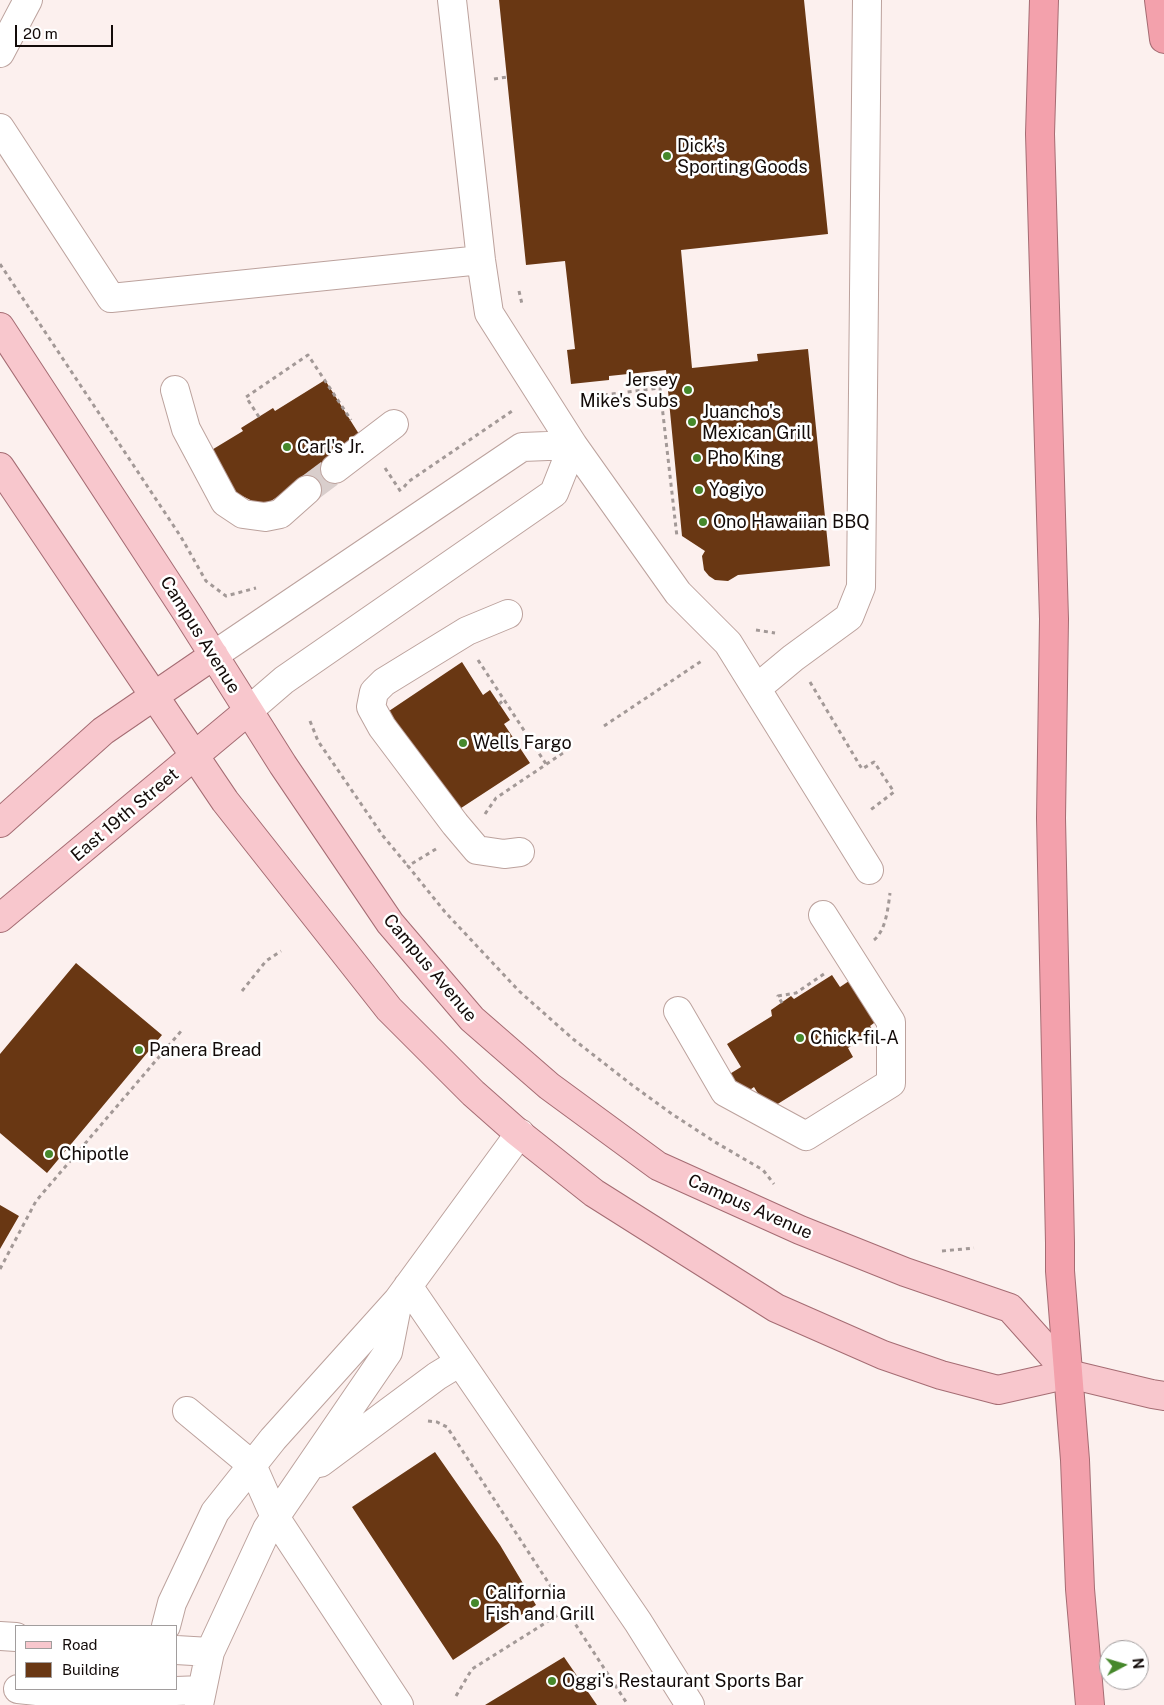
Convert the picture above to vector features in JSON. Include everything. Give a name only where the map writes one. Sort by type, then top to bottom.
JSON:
[{"type":"highway","points":[[1044,0],[1040,134],[1054,619],[1051,828],[1060,1271],[1075,1460],[1080,1589],[1090,1705]]},
{"type":"highway","points":[[1160,0],[1164,39]]},
{"type":"main road","name":"Campus Avenue","points":[[0,327],[214,654],[283,765],[390,923],[472,1020],[549,1086],[658,1166],[800,1230],[896,1269],[1010,1308],[1069,1374]]},
{"type":"main road","points":[[0,467],[225,801],[389,1009],[473,1093],[594,1193],[776,1308],[883,1355],[941,1375],[998,1390],[1069,1374],[1164,1396]]},
{"type":"main road","points":[[0,823],[103,731],[214,654]]},
{"type":"main road","name":"East 19th Street","points":[[0,918],[248,710]]},
{"type":"lane","points":[[0,53],[28,0]]},
{"type":"lane","points":[[452,0],[481,260],[489,313],[573,445],[678,594],[728,643],[869,870]]},
{"type":"lane","points":[[757,688],[793,658],[849,617],[861,587],[867,0]]},
{"type":"lane","points":[[0,128],[112,298],[481,260]]},
{"type":"lane","points":[[176,390],[186,429],[225,502],[244,514],[265,517],[280,514],[307,490]]},
{"type":"lane","points":[[336,469],[394,424]]},
{"type":"lane","points":[[214,654],[522,447],[573,445]]},
{"type":"lane","points":[[248,710],[284,680],[554,493],[573,445]]},
{"type":"lane","points":[[508,614],[467,632],[384,682],[374,692],[371,707],[382,727],[477,850],[504,854],[520,852]]},
{"type":"lane","points":[[678,1011],[724,1092],[806,1136],[891,1082],[891,1022],[823,915]]},
{"type":"lane","points":[[166,1625],[172,1603],[214,1512],[273,1439],[403,1293],[520,1133]]},
{"type":"lane","points":[[403,1293],[460,1362],[638,1622],[690,1705]]},
{"type":"lane","points":[[26,1690],[73,1695],[201,1697],[210,1652],[267,1529],[388,1352],[403,1293]]},
{"type":"lane","points":[[303,1476],[437,1376],[460,1362]]},
{"type":"lane","points":[[187,1411],[252,1465],[275,1517],[399,1705]]},
{"type":"lane","points":[[0,1636],[15,1638]]},
{"type":"lane","points":[[178,1650],[210,1652]]},
{"type":"lane","points":[[0,1687],[15,1689]]},
{"type":"path","points":[[495,89],[494,79],[507,77]]},
{"type":"path","points":[[518,286],[522,304],[527,312]]},
{"type":"path","points":[[259,417],[246,397],[308,355],[401,492]]},
{"type":"path","points":[[578,398],[660,388],[677,539]]},
{"type":"path","points":[[750,629],[775,634]]},
{"type":"path","points":[[474,653],[546,764]]},
{"type":"path","points":[[604,726],[707,658]]},
{"type":"path","points":[[499,704],[504,700]]},
{"type":"path","points":[[310,721],[318,741],[383,836],[445,912],[519,990],[573,1039],[632,1085],[714,1142],[763,1170],[776,1187]]},
{"type":"path","points":[[408,866],[481,821],[496,798],[566,751]]},
{"type":"path","points":[[242,991],[266,961],[281,951]]},
{"type":"path","points":[[782,1003],[778,996],[796,993],[826,972]]},
{"type":"path","points":[[0,1269],[36,1201],[182,1030]]},
{"type":"path","points":[[939,1251],[974,1248]]},
{"type":"path","points":[[455,1442],[628,1705]]},
{"type":"path","points":[[456,1696],[472,1669],[566,1610]]},
{"type":"building","name":"Dick's Sporting Goods","points":[[499,0],[804,0],[828,234],[681,250],[692,368],[758,361],[757,354],[808,349],[830,566],[738,575],[728,581],[715,580],[709,576],[704,570],[702,556],[705,551],[682,536],[666,370],[609,376],[609,380],[571,384],[567,350],[575,349],[565,261],[526,265]]},
{"type":"building","name":"Carl's Jr.","points":[[325,380],[364,442],[263,506],[236,493],[210,451],[243,431],[241,428],[273,408],[275,411]]},
{"type":"building","name":"Wells Fargo","points":[[462,662],[483,695],[490,690],[510,720],[504,724],[530,763],[455,812],[389,711]]},
{"type":"building","points":[[76,963],[162,1035],[47,1173],[0,1133],[0,1054]]},
{"type":"building","name":"Chick-fil-A","points":[[832,975],[840,987],[852,979],[878,1020],[870,1026],[874,1031],[848,1048],[853,1057],[768,1110],[754,1087],[741,1096],[728,1075],[741,1067],[727,1044],[772,1016],[771,1010],[791,996],[794,999]]},
{"type":"building","points":[[0,1205],[19,1216],[0,1249]]},
{"type":"building","points":[[435,1452],[500,1545],[536,1605],[453,1660],[352,1507]]},
{"type":"building","name":"Oggi's Restaurant Sports Bar","points":[[564,1657],[597,1705],[485,1705]]},
{"type":"tunnel","points":[[307,490],[335,469]]},
{"type":"place","name":"Dick's Sporting Goods","points":[[667,156]]},
{"type":"place","name":"Jersey Mike's Subs","points":[[688,390]]},
{"type":"place","name":"Juancho's Mexican Grill","points":[[692,422]]},
{"type":"place","name":"Carl's Jr.","points":[[287,447]]},
{"type":"place","name":"Pho King","points":[[697,458]]},
{"type":"place","name":"Yogiyo","points":[[699,490]]},
{"type":"place","name":"Ono Hawaiian BBQ","points":[[703,522]]},
{"type":"place","name":"Wells Fargo","points":[[463,743]]},
{"type":"place","name":"Chick-fil-A","points":[[800,1038]]},
{"type":"place","name":"Panera Bread","points":[[139,1050]]},
{"type":"place","name":"Chipotle","points":[[49,1154]]},
{"type":"place","name":"California Fish and Grill","points":[[475,1603]]},
{"type":"place","name":"Oggi's Restaurant Sports Bar","points":[[552,1681]]}]
